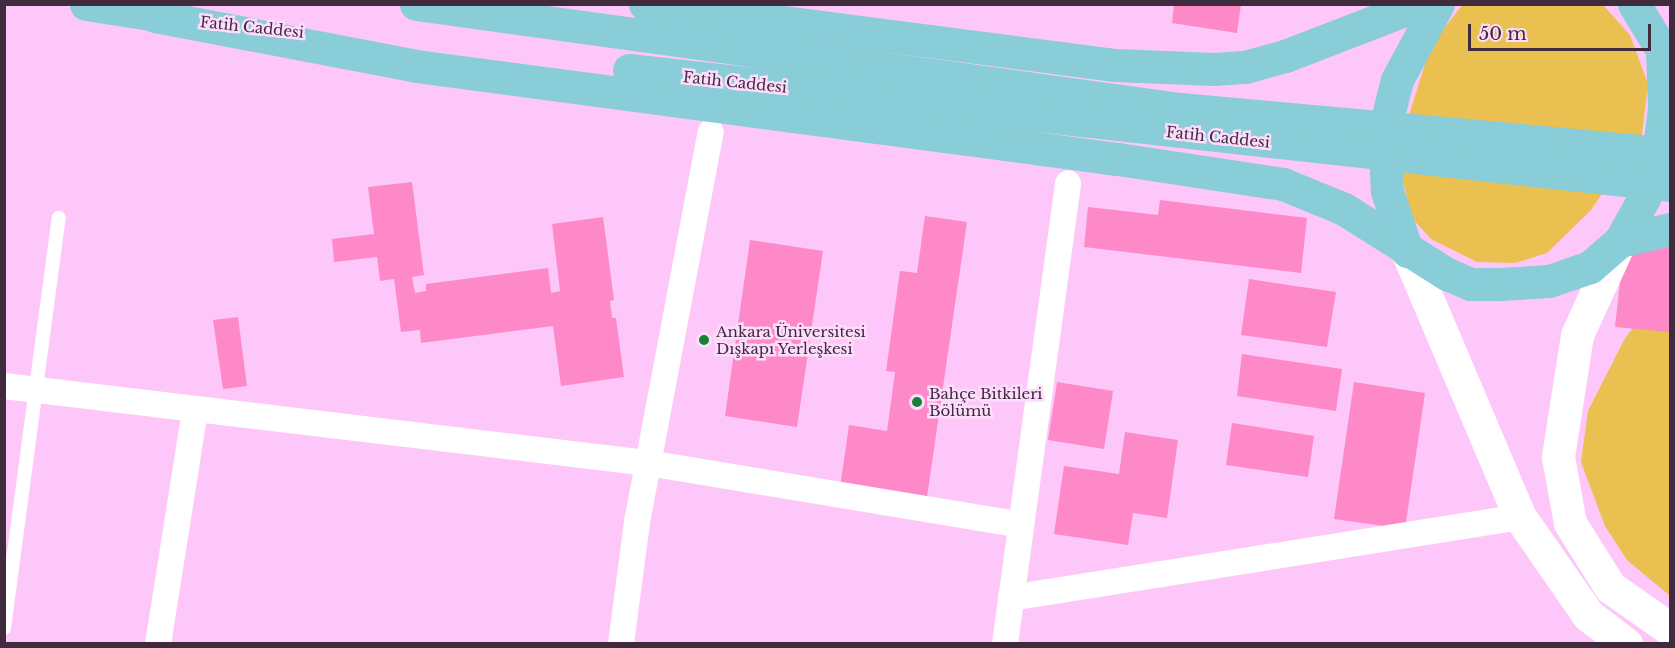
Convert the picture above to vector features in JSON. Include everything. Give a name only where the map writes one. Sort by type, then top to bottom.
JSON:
[{"type":"main road","name":"Fatih Caddesi","points":[[86,4],[155,16],[1423,160],[1671,185]]},
{"type":"main road","name":"Fatih Caddesi","points":[[416,4],[1180,108],[1671,154]]},
{"type":"main road","points":[[645,4],[987,51],[1115,66],[1245,67],[1420,4]]},
{"type":"main road","points":[[1438,4],[1397,80],[1384,130],[1387,191],[1407,251],[1520,517],[1588,615],[1626,644]]},
{"type":"main road","points":[[1639,6],[1666,53],[1664,108],[1657,162],[1644,198],[1620,241],[1577,335],[1558,457],[1570,523],[1610,587],[1671,629]]},
{"type":"main road","points":[[155,16],[416,66],[981,141],[1283,184],[1344,209],[1407,251],[1470,284],[1549,281],[1590,267],[1620,241],[1671,229]]},
{"type":"street","points":[[621,644],[648,463],[711,132]]},
{"type":"street","points":[[1005,644],[1068,183]]},
{"type":"street","points":[[4,386],[195,411],[648,463],[1021,525]]},
{"type":"street","points":[[158,644],[195,411]]},
{"type":"street","points":[[1011,598],[1520,517]]},
{"type":"lane","points":[[4,628],[38,392],[59,218]]},
{"type":"shaded area","points":[[1463,4],[1603,5],[1630,35],[1648,84],[1642,135],[1591,210],[1547,253],[1515,263],[1477,262],[1431,239],[1412,218],[1402,177],[1404,131],[1431,45]]},
{"type":"shaded area","points":[[1670,276],[1670,596],[1627,560],[1605,526],[1581,462],[1588,411],[1624,340]]},
{"type":"building","points":[[1174,4],[1241,4],[1237,33],[1172,23]]},
{"type":"building","points":[[412,182],[424,275],[412,277],[415,293],[426,291],[426,284],[548,268],[551,293],[560,291],[552,224],[603,217],[614,300],[610,301],[612,318],[616,318],[624,377],[561,386],[553,326],[421,343],[420,330],[401,332],[394,279],[380,281],[377,257],[334,262],[332,239],[374,234],[368,187]]},
{"type":"building","points":[[1160,200],[1307,218],[1301,273],[1084,247],[1088,207],[1158,215]]},
{"type":"building","points":[[925,216],[967,222],[927,497],[840,488],[849,425],[887,431],[895,372],[886,371],[900,271],[917,273]]},
{"type":"building","points":[[1627,219],[1670,224],[1670,332],[1615,327]]},
{"type":"building","points":[[750,240],[823,251],[797,427],[725,416]]},
{"type":"building","points":[[1249,279],[1336,292],[1327,347],[1241,335]]},
{"type":"building","points":[[238,317],[247,386],[223,389],[213,320]]},
{"type":"building","points":[[1242,354],[1342,369],[1336,411],[1237,396]]},
{"type":"building","points":[[1057,382],[1113,391],[1104,449],[1048,440]]},
{"type":"building","points":[[1354,382],[1425,393],[1405,529],[1334,519]]},
{"type":"building","points":[[1232,423],[1314,436],[1308,477],[1226,465]]},
{"type":"building","points":[[1125,432],[1178,440],[1167,518],[1133,513],[1128,545],[1054,534],[1064,466],[1119,474]]},
{"type":"place","name":"Ankara Üniversitesi Dışkapı Yerleşkesi","points":[[704,340]]},
{"type":"place","name":"Bahçe Bitkileri Bölümü","points":[[917,402]]}]
